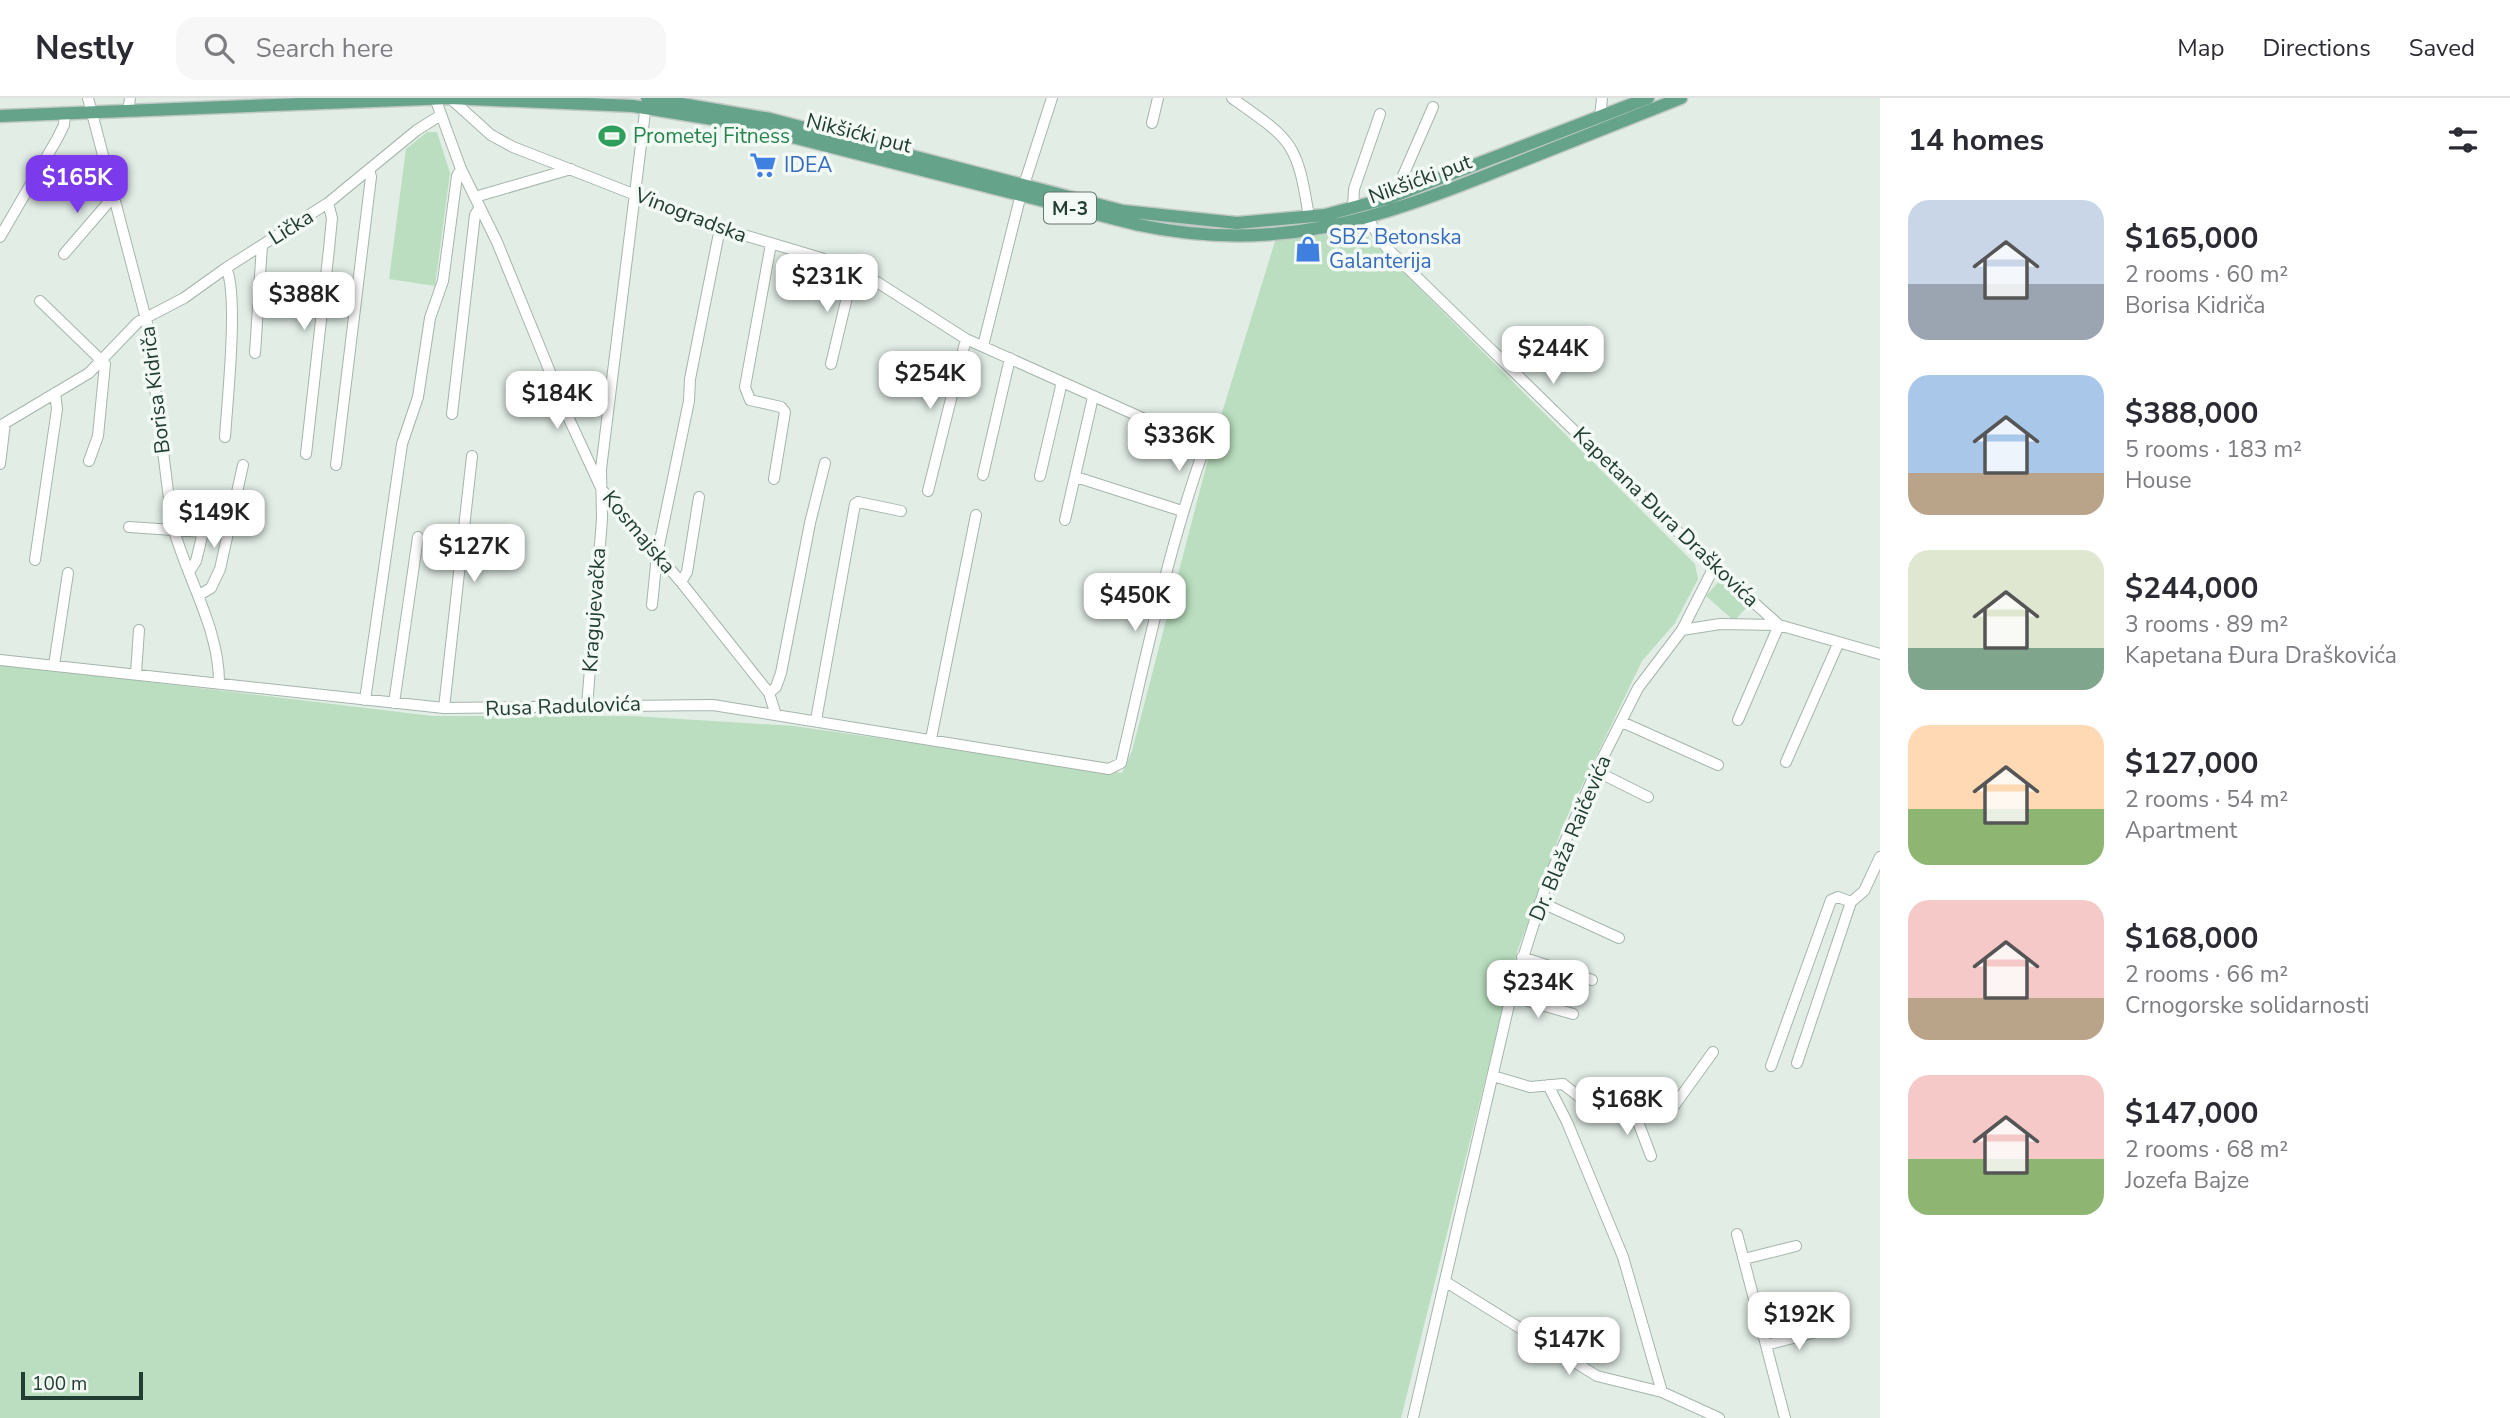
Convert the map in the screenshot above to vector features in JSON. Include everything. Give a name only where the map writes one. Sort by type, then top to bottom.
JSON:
[{"type":"main road","name":"Nikšićki put","points":[[0,116],[92,113],[129,105],[450,98],[646,101],[1023,190],[1139,225],[1212,235],[1289,233],[1368,219],[1428,199],[1678,99]]},
{"type":"main road","points":[[1023,190],[1143,216],[1237,223],[1309,217],[1400,194],[1648,98]]},
{"type":"street","name":"Borisa Kidriča","points":[[88,98],[146,318],[156,411],[174,532],[200,595],[219,682]]},
{"type":"street","name":"Vinogradska","points":[[450,98],[491,135],[513,147],[720,228],[853,272],[901,296],[966,339],[1205,446],[1182,511]]},
{"type":"street","points":[[983,346],[1023,190],[1052,98]]},
{"type":"street","points":[[1153,123],[1158,98]]},
{"type":"street","points":[[1232,98],[1276,129],[1291,147],[1301,167],[1309,217]]},
{"type":"street","points":[[1600,117],[1602,98]]},
{"type":"street","name":"Kosmajska","points":[[436,99],[461,169],[556,381],[569,421],[602,490],[681,582],[769,693],[776,715]]},
{"type":"street","name":"Kragujevačka","points":[[587,706],[602,490],[601,469],[646,101]]},
{"type":"street","points":[[1400,194],[1402,178],[1433,107]]},
{"type":"street","points":[[0,237],[57,139],[64,125],[65,114]]},
{"type":"street","points":[[1353,207],[1354,189],[1380,114]]},
{"type":"street","name":"Lička","points":[[3,424],[103,360],[132,327],[184,298],[328,203],[441,115]]},
{"type":"street","points":[[336,465],[371,177],[369,169]]},
{"type":"street","points":[[365,700],[402,444],[418,397],[430,318],[443,281],[457,176],[461,169]]},
{"type":"street","points":[[452,414],[477,202],[571,169]]},
{"type":"street","points":[[64,254],[113,197]]},
{"type":"street","points":[[306,454],[332,214],[328,203]]},
{"type":"street","name":"Kapetana Đura Draškovića","points":[[1368,219],[1385,246],[1714,567],[1779,625]]},
{"type":"street","points":[[652,605],[657,555],[689,401],[690,379],[720,228]]},
{"type":"street","points":[[771,244],[745,387],[750,400],[780,407],[785,412],[774,479]]},
{"type":"street","points":[[255,353],[262,245]]},
{"type":"street","points":[[225,438],[231,342],[230,279],[226,268]]},
{"type":"street","points":[[831,364],[853,272]]},
{"type":"street","points":[[40,300],[103,360],[105,371],[98,436],[89,461]]},
{"type":"street","points":[[928,491],[966,339]]},
{"type":"street","points":[[983,475],[1010,358]]},
{"type":"street","points":[[1041,476],[1062,382]]},
{"type":"street","points":[[35,560],[57,409],[55,393]]},
{"type":"street","points":[[1065,520],[1093,397]]},
{"type":"street","points":[[0,464],[3,424]]},
{"type":"street","points":[[444,708],[472,456]]},
{"type":"street","points":[[769,693],[776,687],[781,673],[810,523],[825,463]]},
{"type":"street","points":[[200,595],[211,588],[220,569],[243,465]]},
{"type":"street","points":[[1076,477],[1182,511]]},
{"type":"street","points":[[681,582],[687,572],[699,497]]},
{"type":"street","points":[[816,720],[855,504],[858,502],[901,511]]},
{"type":"street","name":"Rusa Radulovića","points":[[0,660],[444,708],[696,704],[816,720],[1109,769],[1121,763],[1182,511]]},
{"type":"street","points":[[189,572],[196,561],[208,512]]},
{"type":"street","points":[[931,739],[976,515]]},
{"type":"street","points":[[129,527],[203,532]]},
{"type":"street","points":[[394,703],[418,537]]},
{"type":"street","name":"Dr. Blaža Raičevića","points":[[1413,1418],[1511,996],[1540,902],[1596,771],[1643,680],[1682,630],[1714,567]]},
{"type":"street","points":[[54,664],[68,573]]},
{"type":"street","name":"Kapetana Đura Draškovića","points":[[1682,630],[1720,624],[1779,625]]},
{"type":"street","points":[[1738,720],[1779,625],[1880,654]]},
{"type":"street","points":[[136,673],[139,630]]},
{"type":"street","points":[[1786,761],[1838,644]]},
{"type":"street","points":[[1622,722],[1718,765]]},
{"type":"street","points":[[1596,771],[1648,797]]},
{"type":"street","points":[[1797,1063],[1851,902],[1864,891],[1880,857]]},
{"type":"street","points":[[1771,1066],[1831,900],[1838,897],[1851,902]]},
{"type":"street","points":[[1540,902],[1619,938]]},
{"type":"street","points":[[1522,957],[1592,980]]},
{"type":"street","points":[[1511,996],[1573,1014]]},
{"type":"street","points":[[1493,1076],[1522,1086],[1565,1085],[1588,1104],[1635,1114],[1674,1106],[1713,1052]]},
{"type":"street","points":[[1548,1085],[1567,1122],[1623,1257],[1662,1392]]},
{"type":"street","points":[[1635,1114],[1651,1156]]},
{"type":"street","points":[[1737,1234],[1785,1418]]},
{"type":"street","points":[[1744,1259],[1796,1246]]},
{"type":"street","points":[[1446,1282],[1597,1376],[1662,1392],[1718,1418]]},
{"type":"street","points":[[1766,1345],[1824,1330]]},
{"type":"green space","points":[[427,132],[437,132],[450,173],[435,286],[389,279],[406,149]]},
{"type":"green space","points":[[1351,220],[1695,564],[1698,579],[1675,623],[1642,661],[1564,823],[1517,952],[1401,1418],[0,1418],[0,664],[432,716],[632,716],[794,726],[1122,773],[1132,751],[1211,448],[1277,235]]},
{"type":"green space","points":[[1720,580],[1748,606],[1734,621],[1706,596]]},
{"type":"place","name":"Prometej Fitness","points":[[612,136]]},
{"type":"place","name":"IDEA","points":[[763,165]]},
{"type":"place","name":"SBZ Betonska Galanterija","points":[[1308,249]]}]
